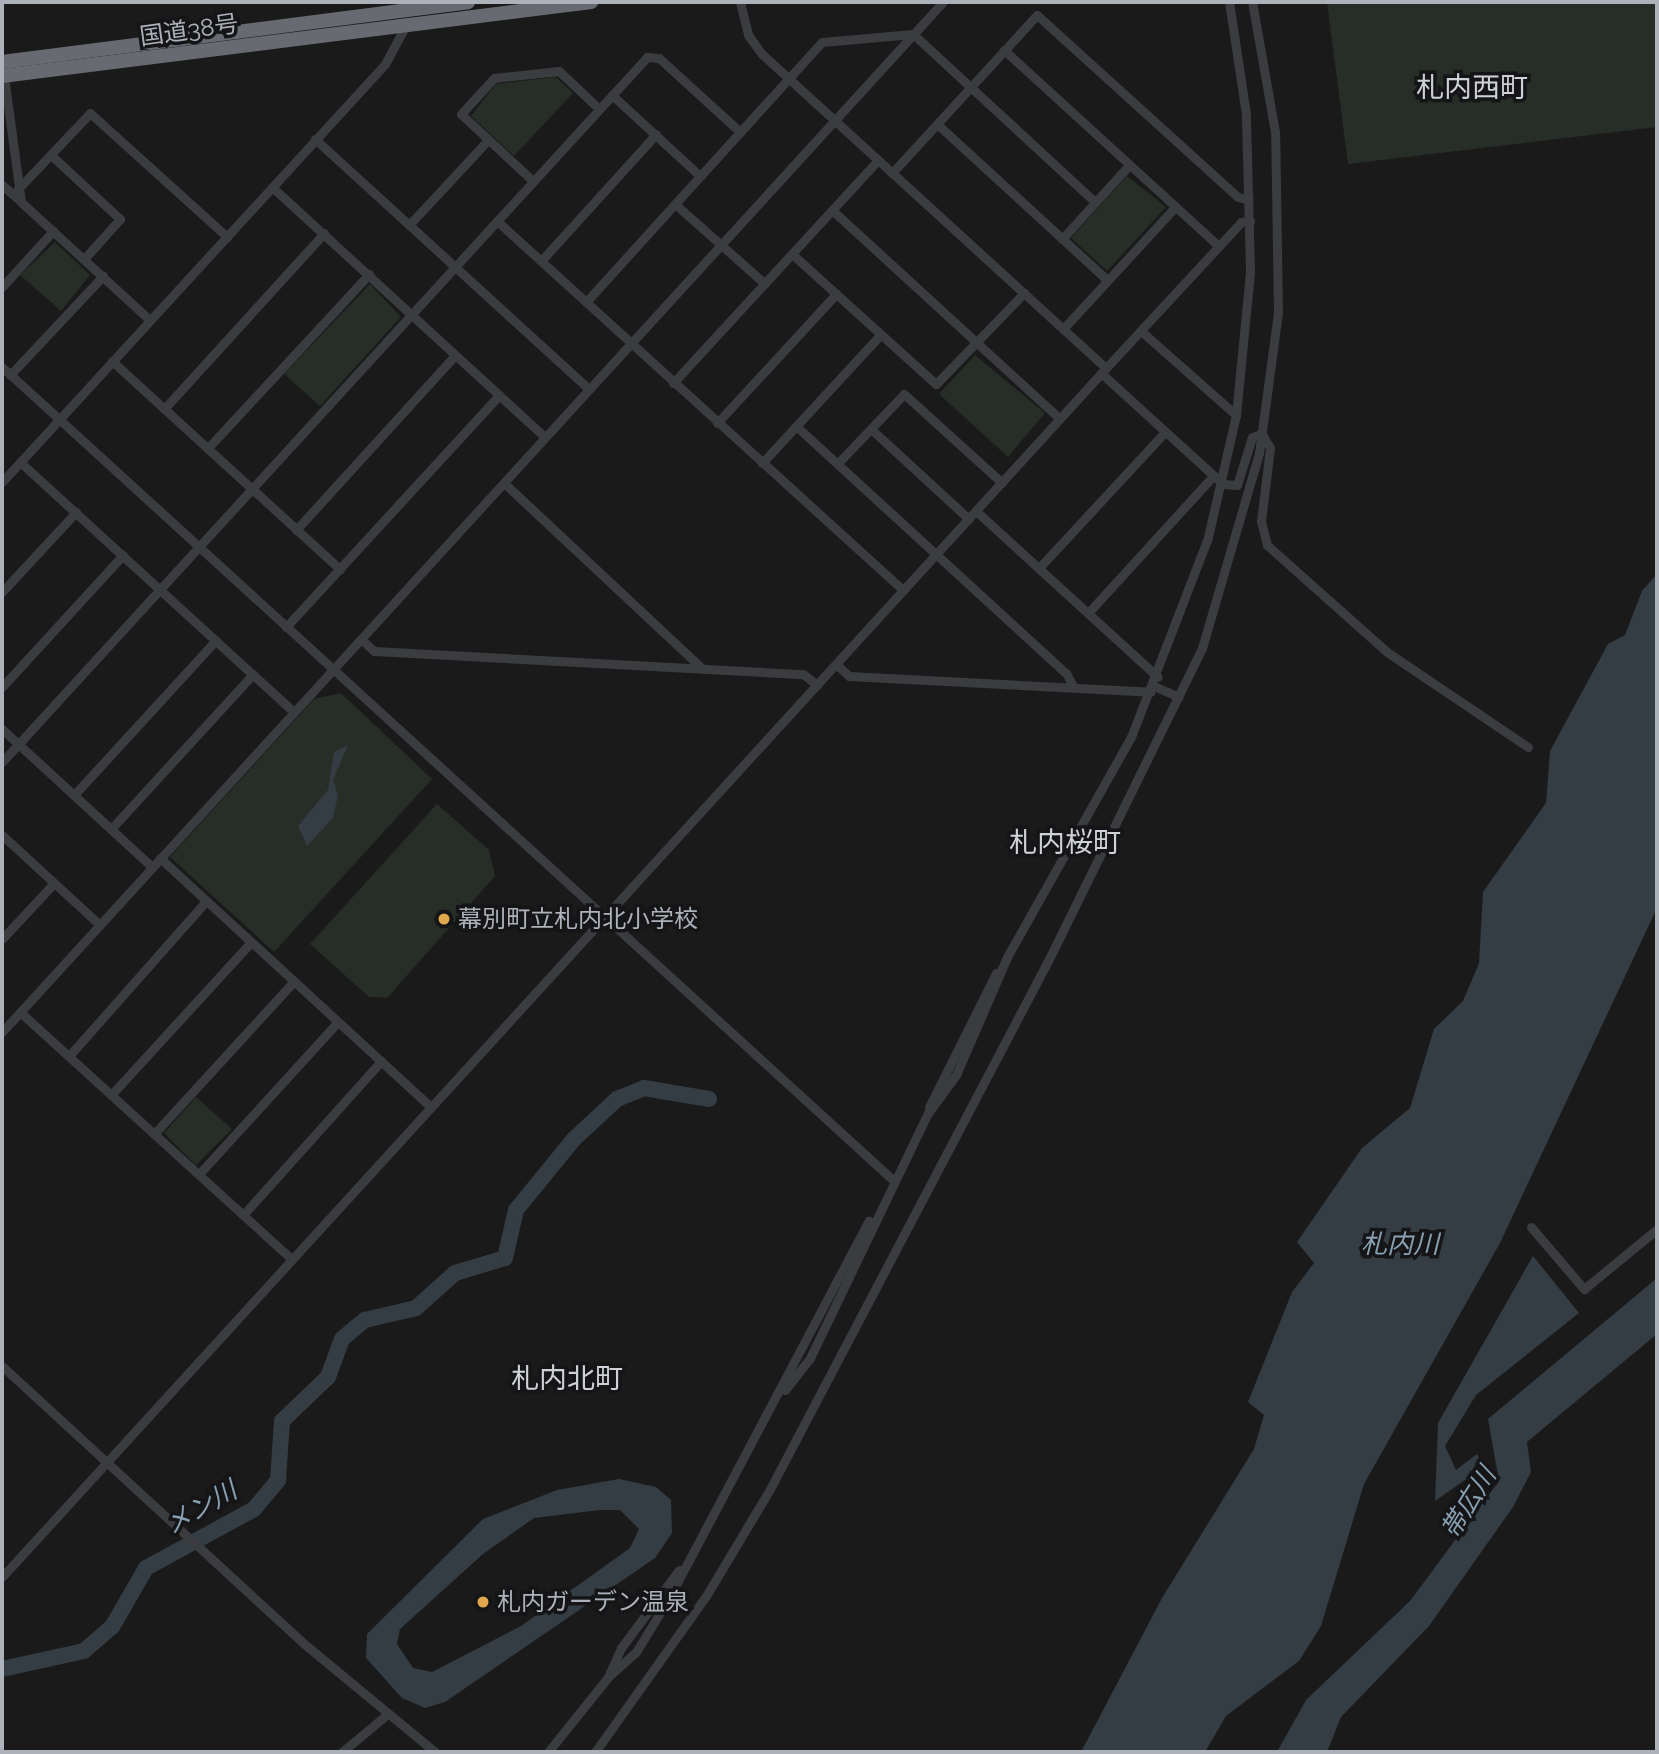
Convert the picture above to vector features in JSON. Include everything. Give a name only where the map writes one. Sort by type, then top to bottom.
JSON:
[{"type":"highway","name":"国道38号","points":[[2,71],[417,5],[468,2]]},
{"type":"highway","name":"国道38号","points":[[2,71],[591,2]]},
{"type":"street","points":[[740,2],[748,35],[789,79],[1063,329],[1165,432],[1213,476],[1223,484],[1237,485],[1252,438],[1262,434]]},
{"type":"street","points":[[2,1032],[943,2]]},
{"type":"street","points":[[548,1752],[608,1677],[636,1652],[785,1390],[810,1358],[893,1180],[928,1113],[956,1076],[1007,957],[1154,685],[1223,484],[1236,415],[1250,200],[1243,81],[1229,2]]},
{"type":"street","points":[[595,1752],[698,1607],[770,1489],[1180,697],[1229,567],[1262,434],[1278,313],[1279,211],[1275,132],[1252,2]]},
{"type":"street","points":[[2,482],[385,64],[417,5]]},
{"type":"street","points":[[892,173],[1037,15],[1238,197],[1250,200]]},
{"type":"street","points":[[586,302],[822,42],[913,34],[1095,202]]},
{"type":"street","points":[[1004,50],[1219,246]]},
{"type":"street","points":[[2,762],[647,57],[659,58],[740,132]]},
{"type":"street","points":[[2,71],[17,190],[21,202]]},
{"type":"street","points":[[533,181],[461,114],[494,78],[559,71],[599,109]]},
{"type":"street","points":[[612,95],[700,176]]},
{"type":"street","points":[[17,190],[90,113],[227,237]]},
{"type":"street","points":[[937,124],[1107,280]]},
{"type":"street","points":[[541,261],[656,135]]},
{"type":"street","points":[[315,139],[589,389]]},
{"type":"street","points":[[409,225],[488,139]]},
{"type":"street","points":[[52,156],[120,219],[84,259]]},
{"type":"street","points":[[673,383],[878,160]]},
{"type":"street","points":[[1062,239],[1129,165]]},
{"type":"street","points":[[2,185],[150,320]]},
{"type":"street","points":[[272,187],[545,437]]},
{"type":"street","points":[[675,204],[765,284]]},
{"type":"street","points":[[1063,329],[1175,207]]},
{"type":"street","points":[[832,210],[1060,419]]},
{"type":"street","points":[[497,221],[904,590]]},
{"type":"street","points":[[2,1577],[1219,246],[1250,221]]},
{"type":"street","points":[[4,281],[53,231]]},
{"type":"street","points":[[164,409],[324,233]]},
{"type":"street","points":[[792,254],[936,384],[1024,293]]},
{"type":"street","points":[[208,448],[369,274]]},
{"type":"street","points":[[103,276],[6,374],[893,1180]]},
{"type":"street","points":[[718,423],[836,294]]},
{"type":"street","points":[[1141,331],[1236,415]]},
{"type":"street","points":[[762,463],[880,335]]},
{"type":"street","points":[[296,530],[455,355]]},
{"type":"street","points":[[113,361],[340,569]]},
{"type":"street","points":[[838,463],[904,394],[1002,483]]},
{"type":"street","points":[[286,627],[499,395]]},
{"type":"street","points":[[796,426],[1066,673],[1074,688]]},
{"type":"street","points":[[871,429],[969,519]]},
{"type":"street","points":[[1039,568],[1165,432]]},
{"type":"street","points":[[1262,434],[1270,448],[1261,521],[1267,545],[1387,652],[1528,747]]},
{"type":"street","points":[[20,462],[294,712]]},
{"type":"street","points":[[1088,613],[1213,476]]},
{"type":"street","points":[[504,483],[702,669]]},
{"type":"street","points":[[976,511],[1088,613],[1154,685],[1180,697]]},
{"type":"street","points":[[2,592],[76,512]]},
{"type":"street","points":[[2,687],[123,555]]},
{"type":"street","points":[[361,639],[374,651],[803,674],[817,685]]},
{"type":"street","points":[[74,795],[216,640]]},
{"type":"street","points":[[835,664],[849,676],[1074,688],[1154,685]]},
{"type":"street","points":[[111,829],[253,674]]},
{"type":"street","points":[[2,729],[152,867]]},
{"type":"street","points":[[2,851],[6,839],[100,925]]},
{"type":"street","points":[[160,858],[430,1106]]},
{"type":"street","points":[[2,939],[54,883]]},
{"type":"street","points":[[69,1056],[206,901]]},
{"type":"street","points":[[111,1095],[251,942]]},
{"type":"street","points":[[154,1134],[294,981]]},
{"type":"street","points":[[20,1012],[291,1259]]},
{"type":"street","points":[[199,1174],[338,1022]]},
{"type":"street","points":[[243,1215],[382,1061]]},
{"type":"street","points":[[1531,1227],[1584,1289],[1657,1229]]},
{"type":"street","points":[[2,1366],[385,1716],[435,1752]]},
{"type":"street","points":[[608,1677],[635,1627],[699,1544]]},
{"type":"street","points":[[342,1752],[385,1716]]},
{"type":"shaded area","points":[[1327,2],[1657,2],[1657,127],[1348,164]]},
{"type":"shaded area","points":[[556,77],[573,93],[514,156],[471,116],[496,84]]},
{"type":"shaded area","points":[[1127,176],[1166,207],[1107,271],[1071,238]]},
{"type":"shaded area","points":[[55,242],[90,275],[61,311],[20,275]]},
{"type":"shaded area","points":[[370,284],[401,317],[320,406],[284,374]]},
{"type":"shaded area","points":[[975,355],[1045,413],[1008,457],[939,394]]},
{"type":"shaded area","points":[[341,693],[432,779],[274,952],[170,857],[314,699]]},
{"type":"shaded area","points":[[437,804],[489,850],[495,876],[387,998],[369,997],[310,944]]},
{"type":"shaded area","points":[[196,1097],[232,1129],[196,1165],[164,1133]]},
{"type":"water","name":"札内川","points":[[1657,574],[1657,908],[1500,1243],[1364,1484],[1321,1626],[1299,1661],[1226,1716],[1205,1752],[1081,1752],[1162,1598],[1254,1449],[1264,1415],[1248,1402],[1292,1292],[1314,1263],[1297,1242],[1362,1148],[1410,1108],[1434,1029],[1463,1001],[1479,963],[1483,892],[1546,803],[1550,751],[1608,644],[1625,635],[1642,591]]},
{"type":"water","points":[[348,745],[333,780],[338,795],[333,818],[307,846],[298,826],[328,790],[334,752]]},
{"type":"water","points":[[1533,1256],[1579,1313],[1476,1395],[1445,1446],[1456,1470],[1477,1454],[1485,1466],[1435,1501],[1438,1423]]},
{"type":"water","points":[[1657,1278],[1657,1334],[1527,1442],[1531,1472],[1513,1507],[1429,1626],[1341,1717],[1327,1752],[1277,1752],[1306,1700],[1410,1601],[1499,1481],[1488,1419]]},
{"type":"water","points":[[619,1479],[656,1487],[671,1500],[672,1533],[655,1558],[445,1702],[425,1708],[402,1698],[366,1658],[367,1634],[483,1519],[557,1490]],"holes":[[[620,1510],[639,1529],[630,1548],[521,1626],[432,1672],[413,1668],[397,1644],[400,1629],[483,1554],[534,1518]]]},
{"type":"waterway","name":"メン川","points":[[2,1669],[84,1651],[112,1627],[146,1568],[254,1509],[278,1480],[282,1421],[328,1377],[342,1339],[365,1320],[416,1308],[455,1273],[505,1258],[516,1210],[574,1139],[617,1099],[644,1088],[709,1099]]},
{"type":"place","name":"幕別町立札内北小学校","points":[[444,919]]},
{"type":"place","name":"札内ガーデン温泉","points":[[483,1602]]},
{"type":"district","name":"札内西町","points":[[1472,88]]},
{"type":"district","name":"札内桜町","points":[[1065,843]]},
{"type":"district","name":"札内北町","points":[[567,1379]]},
{"type":"water label","name":"帯広川","points":[[1469,1503]]}]
